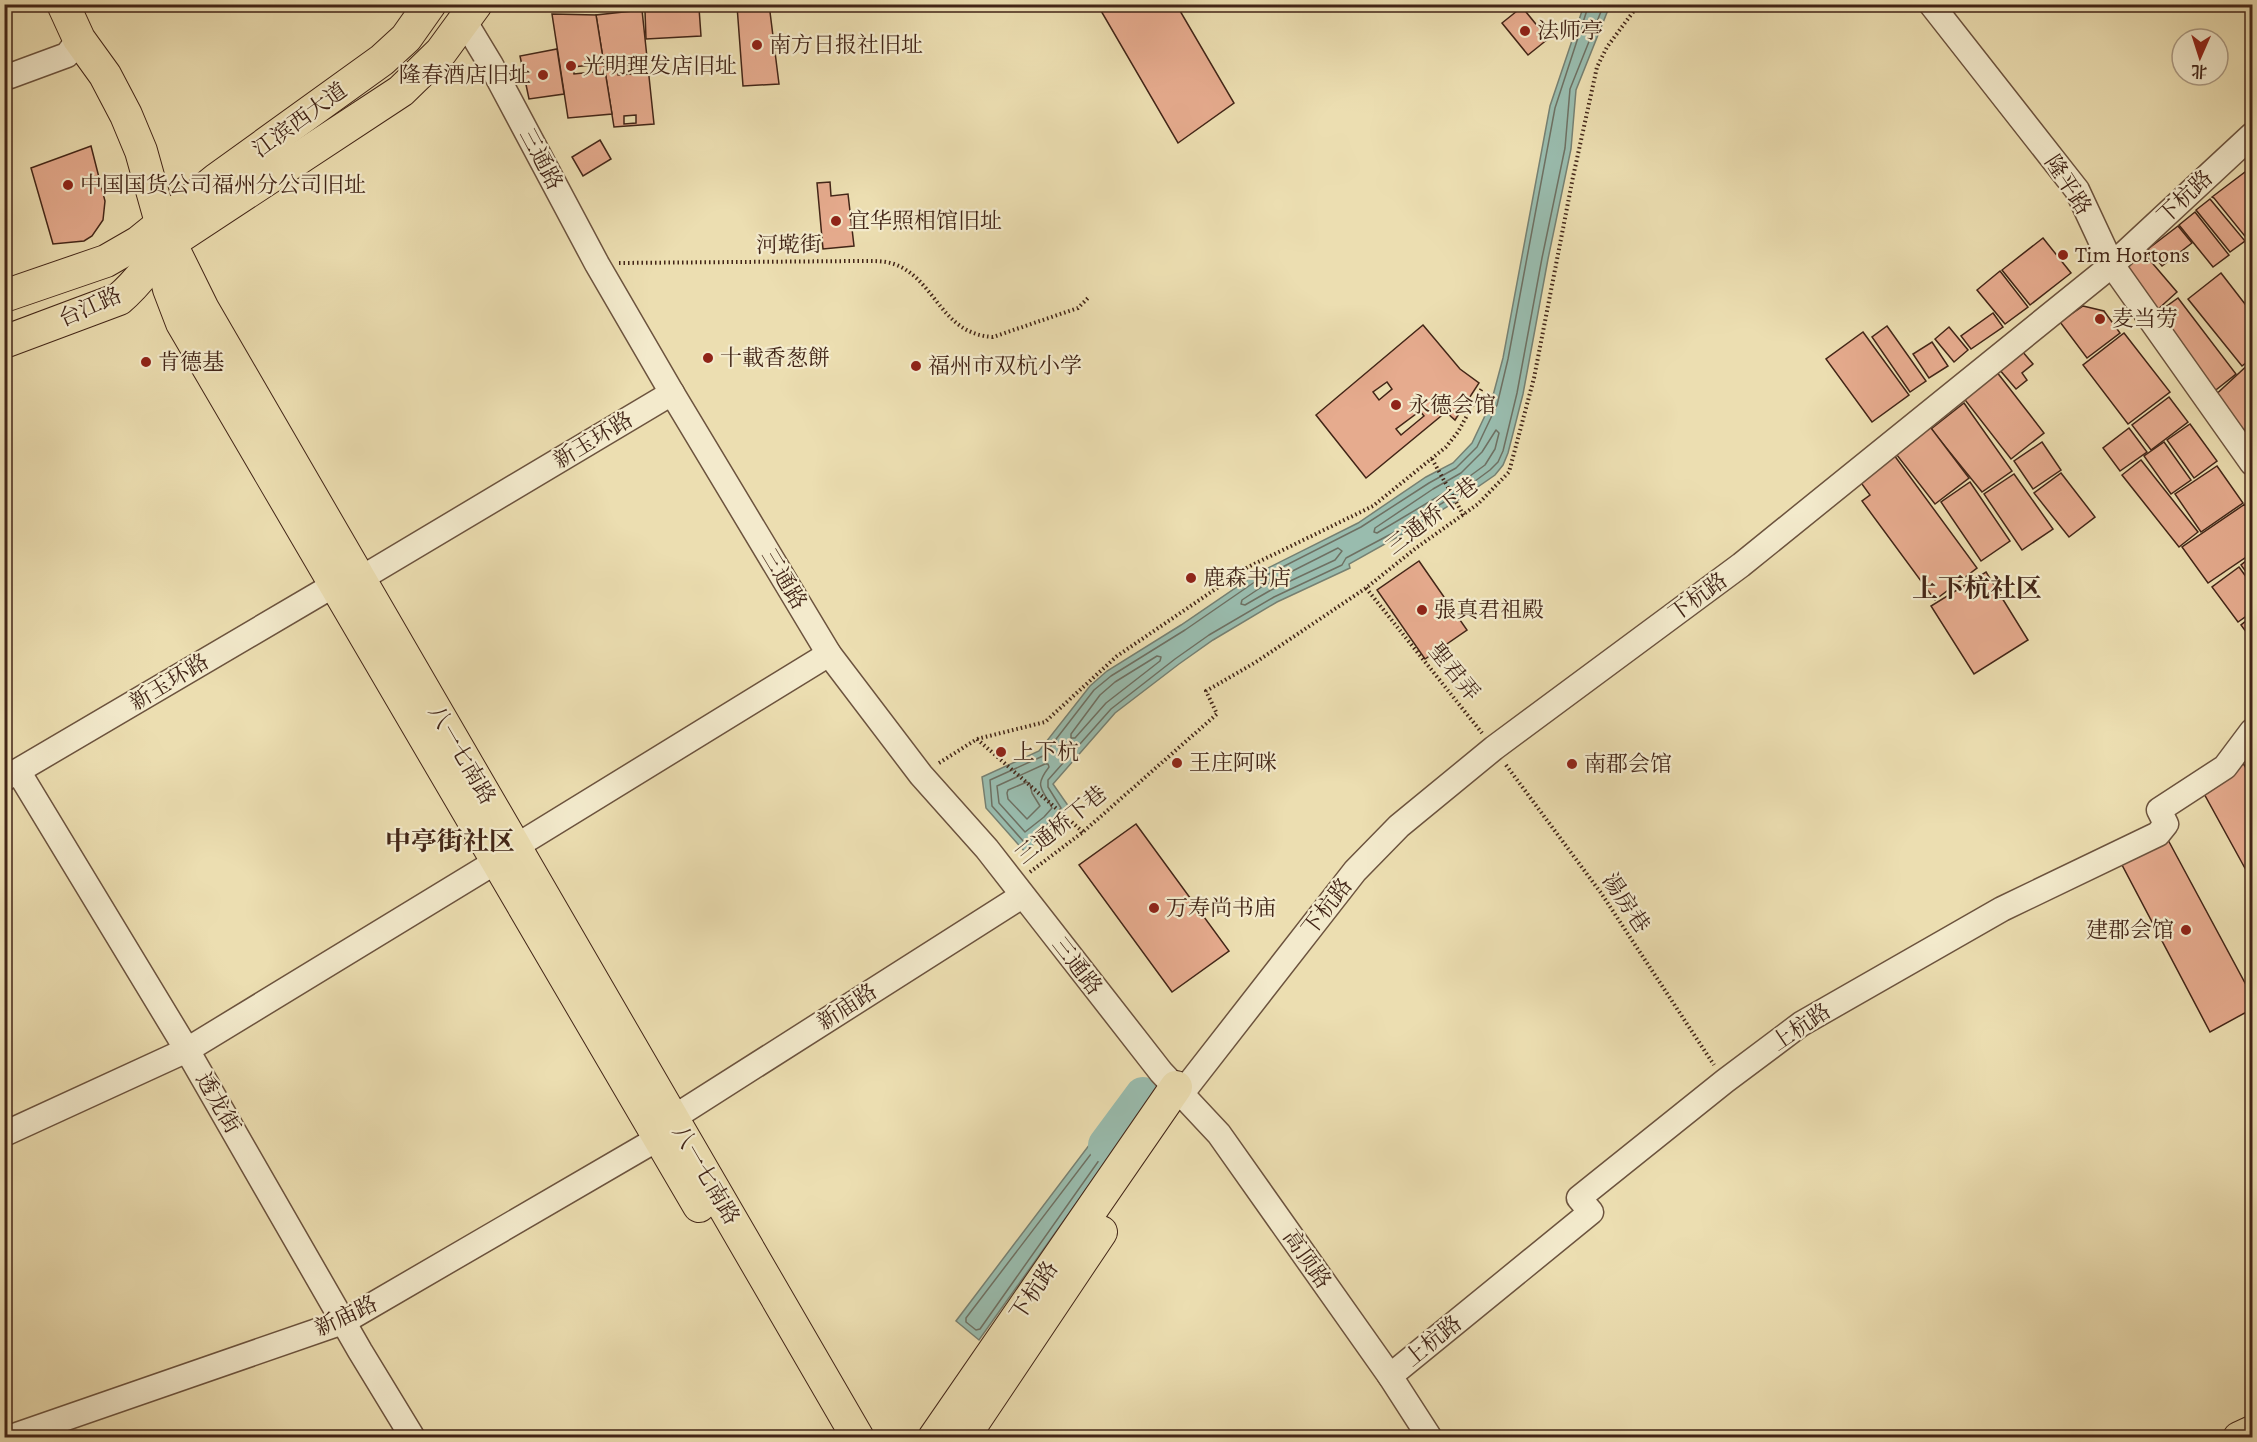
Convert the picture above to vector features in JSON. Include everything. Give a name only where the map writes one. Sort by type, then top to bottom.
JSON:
[{"type":"main road","name":"八一七南路","points":[[63,4],[79,39],[105,75],[126,115],[141,151],[164,240],[203,309],[347,582],[666,1128],[838,1437]]},
{"type":"main road","name":"江滨西大道","points":[[164,240],[217,179],[382,60],[405,38],[430,4]]},
{"type":"main road","name":"江滨西大道","points":[[164,240],[401,91],[428,67],[471,13]]},
{"type":"main road","name":"台江路","points":[[4,296],[106,261],[140,242],[164,240]]},
{"type":"main road","name":"台江路","points":[[4,342],[118,298],[140,279],[164,240]]},
{"type":"main road","name":"下杭路","points":[[934,1437],[1183,1094]]},
{"type":"main road","name":"下杭路","points":[[963,1437],[1183,1094]]},
{"type":"main road","name":"八一七南路","points":[[666,1128],[858,1437]]},
{"type":"main road","points":[[2239,1437],[2253,1432]]},
{"type":"street","name":"隆平路","points":[[1931,4],[2077,190],[2112,265],[2253,463]]},
{"type":"street","name":"三通路","points":[[471,13],[491,65],[597,264],[829,654],[921,775],[987,849],[1161,1072],[1183,1094]]},
{"type":"street","points":[[4,75],[10,76],[67,55],[79,39]]},
{"type":"street","name":"下杭路","points":[[1183,1094],[1355,871],[1399,826],[1494,748],[1741,565],[2112,265],[2253,135]]},
{"type":"street","name":"新玉环路","points":[[11,776],[672,393]]},
{"type":"street","points":[[4,1134],[187,1050],[829,654]]},
{"type":"street","name":"上杭路","points":[[1390,1376],[1591,1212],[1579,1198],[1725,1081],[1801,1024],[2002,909],[2158,834],[2166,824],[2159,810],[2225,768],[2253,731]]},
{"type":"street","name":"透龙街","points":[[11,776],[187,1050],[343,1322],[413,1437]]},
{"type":"street","name":"新庙路","points":[[8,1437],[343,1322],[666,1128],[1017,890]]},
{"type":"street","name":"高顶路","points":[[1183,1094],[1219,1134],[1390,1376],[1430,1437]]},
{"type":"path","name":"三通桥下巷","points":[[1017,890],[1218,714],[1206,691],[1256,662],[1366,588],[1416,548],[1464,516],[1509,472],[1534,378],[1597,67],[1607,47],[1640,4]]},
{"type":"path","name":"河墘街","points":[[597,264],[858,261],[889,263],[910,274],[958,326],[983,337],[993,337],[1078,308],[1088,298]]},
{"type":"path","points":[[921,775],[977,739],[1045,722],[1117,656],[1248,567],[1373,506],[1446,447],[1458,432],[1482,387]]},
{"type":"path","points":[[1432,459],[1464,516]]},
{"type":"path","name":"聖君弄","points":[[1366,588],[1494,748]]},
{"type":"path","points":[[977,739],[1083,832]]},
{"type":"path","name":"湯房巷","points":[[1494,748],[1600,893],[1725,1081]]},
{"type":"water","points":[[1584,5],[1610,5],[1576,90],[1571,149],[1523,394],[1503,465],[1495,475],[1466,495],[1349,564],[1350,568],[1277,602],[1213,640],[1115,713],[1053,784],[1069,807],[1054,826],[1025,852],[986,808],[982,777],[1039,751],[1090,686],[1107,671],[1181,625],[1256,574],[1358,523],[1426,477],[1453,463],[1472,443],[1491,403],[1503,358],[1550,106]]},
{"type":"water","points":[[1124,1099],[1141,1112],[979,1340],[956,1321]]},
{"type":"building","name":"南方日报社旧址","points":[[769,4],[779,84],[743,86],[737,6]]},
{"type":"building","points":[[1097,4],[1176,4],[1234,103],[1178,143]]},
{"type":"building","name":"法师亭","points":[[1522,7],[1548,39],[1528,55],[1502,23]]},
{"type":"building","points":[[699,8],[701,36],[646,39],[645,11]]},
{"type":"building","points":[[642,10],[654,124],[614,127],[596,15]],"holes":[[[630,65],[631,74],[618,75],[617,66]],[[636,115],[636,123],[624,124],[624,116]]]},
{"type":"building","name":"光明理发店旧址","points":[[552,14],[596,15],[612,114],[568,118]],"holes":[[[591,65],[592,72],[574,74],[573,67]]]},
{"type":"building","name":"隆春酒店旧址","points":[[557,49],[564,94],[529,99],[520,56]]},
{"type":"building","points":[[600,140],[611,159],[583,176],[572,157]]},
{"type":"building","name":"中国国货公司福州分公司旧址","points":[[91,146],[105,201],[103,220],[92,236],[84,241],[53,244],[31,168]]},
{"type":"building","points":[[2245,172],[2252,181],[2252,236],[2248,240],[2212,197]]},
{"type":"building","name":"宜华照相馆旧址","points":[[830,182],[831,196],[848,194],[854,246],[823,249],[817,183]]},
{"type":"building","points":[[2210,199],[2245,241],[2230,252],[2196,210]]},
{"type":"building","points":[[2195,212],[2229,255],[2213,267],[2179,225]]},
{"type":"building","points":[[2178,226],[2192,243],[2162,266],[2148,249]]},
{"type":"building","points":[[2043,238],[2071,273],[2030,305],[2002,270]]},
{"type":"building","points":[[2142,251],[2177,292],[2156,311],[2120,269]]},
{"type":"building","points":[[2000,271],[2028,307],[2005,324],[1977,290]]},
{"type":"building","points":[[2221,273],[2252,313],[2252,358],[2242,366],[2188,299]]},
{"type":"building","points":[[2178,298],[2236,374],[2212,393],[2153,316]]},
{"type":"building","points":[[2083,306],[2104,311],[2120,333],[2087,358],[2060,322]]},
{"type":"building","points":[[1993,313],[2003,327],[1971,349],[1961,336]]},
{"type":"building","name":"永德会馆","points":[[1423,325],[1460,369],[1479,383],[1455,420],[1446,412],[1366,478],[1316,415]],"holes":[[[1387,382],[1392,389],[1379,400],[1373,392]],[[1420,411],[1424,416],[1401,435],[1396,429]]]},
{"type":"building","points":[[1887,326],[1926,381],[1910,392],[1872,337]]},
{"type":"building","points":[[1949,327],[1968,350],[1954,362],[1935,339]]},
{"type":"building","points":[[1863,332],[1909,395],[1872,422],[1826,359]]},
{"type":"building","points":[[2124,333],[2170,392],[2128,424],[2083,365]]},
{"type":"building","points":[[1932,342],[1948,366],[1929,378],[1913,354]]},
{"type":"building","points":[[2022,351],[2033,364],[2022,373],[2027,380],[2016,389],[1999,369]]},
{"type":"building","points":[[2252,361],[2252,423],[2240,434],[2210,400]]},
{"type":"building","points":[[1996,371],[2044,433],[2011,459],[1962,396]]},
{"type":"building","points":[[2169,397],[2188,422],[2151,450],[2132,425]]},
{"type":"building","points":[[1964,403],[2012,471],[1982,492],[1931,429]]},
{"type":"building","points":[[1928,424],[1969,478],[1935,504],[1893,450]]},
{"type":"building","points":[[2190,424],[2217,461],[2194,478],[2167,440]]},
{"type":"building","points":[[2129,428],[2147,452],[2120,471],[2103,448]]},
{"type":"building","points":[[2252,428],[2252,448],[2243,436]]},
{"type":"building","points":[[2042,442],[2061,470],[2033,489],[2014,461]]},
{"type":"building","points":[[2164,442],[2191,480],[2171,494],[2144,456]]},
{"type":"building","points":[[1894,455],[1977,568],[1935,600],[1862,501],[1870,495],[1859,480]]},
{"type":"building","points":[[2141,460],[2198,532],[2179,547],[2122,475]]},
{"type":"building","points":[[2217,466],[2243,503],[2201,532],[2175,494]]},
{"type":"building","points":[[2061,473],[2095,517],[2069,537],[2034,493]]},
{"type":"building","points":[[2014,474],[2053,529],[2022,550],[1984,494]]},
{"type":"building","points":[[1970,482],[2010,541],[1981,561],[1941,502]]},
{"type":"building","points":[[2245,504],[2252,515],[2252,553],[2208,583],[2182,547]]},
{"type":"building","points":[[2252,556],[2252,580],[2241,565]]},
{"type":"building","name":"張真君祖殿","points":[[1419,561],[1467,630],[1425,659],[1377,590]]},
{"type":"building","points":[[2239,567],[2252,585],[2252,612],[2238,622],[2212,587]]},
{"type":"building","points":[[1986,572],[2028,640],[1974,674],[1931,606]]},
{"type":"building","points":[[2252,616],[2252,640],[2241,625]]},
{"type":"building","points":[[2243,763],[2252,778],[2252,881],[2202,790]]},
{"type":"building","name":"万寿尚书庙","points":[[1136,824],[1229,951],[1172,992],[1079,865]]},
{"type":"building","name":"建郡会馆","points":[[2167,838],[2252,996],[2252,1009],[2210,1032],[2121,863]]},
{"type":"waterway","points":[[1106,1145],[1143,1095]]},
{"type":"place","name":"法师亭","points":[[1525,31]]},
{"type":"place","name":"南方日报社旧址","points":[[757,45]]},
{"type":"place","name":"光明理发店旧址","points":[[571,66]]},
{"type":"place","name":"隆春酒店旧址","points":[[543,75]]},
{"type":"place","name":"中国国货公司福州分公司旧址","points":[[68,185]]},
{"type":"place","name":"宜华照相馆旧址","points":[[836,221]]},
{"type":"place","name":"Tim Hortons","points":[[2063,255]]},
{"type":"place","name":"麦当劳","points":[[2100,319]]},
{"type":"place","name":"十載香葱餅","points":[[708,358]]},
{"type":"place","name":"肯德基","points":[[146,362]]},
{"type":"place","name":"福州市双杭小学","points":[[916,366]]},
{"type":"place","name":"永德会馆","points":[[1396,405]]},
{"type":"place","name":"鹿森书店","points":[[1191,578]]},
{"type":"place","name":"張真君祖殿","points":[[1422,610]]},
{"type":"place","name":"上下杭","points":[[1001,752]]},
{"type":"place","name":"王庄阿咪","points":[[1177,763]]},
{"type":"place","name":"南郡会馆","points":[[1572,764]]},
{"type":"place","name":"万寿尚书庙","points":[[1154,908]]},
{"type":"place","name":"建郡会馆","points":[[2186,930]]},
{"type":"district","name":"上下杭社区","points":[[1977,588]]},
{"type":"district","name":"中亭街社区","points":[[450,841]]}]
